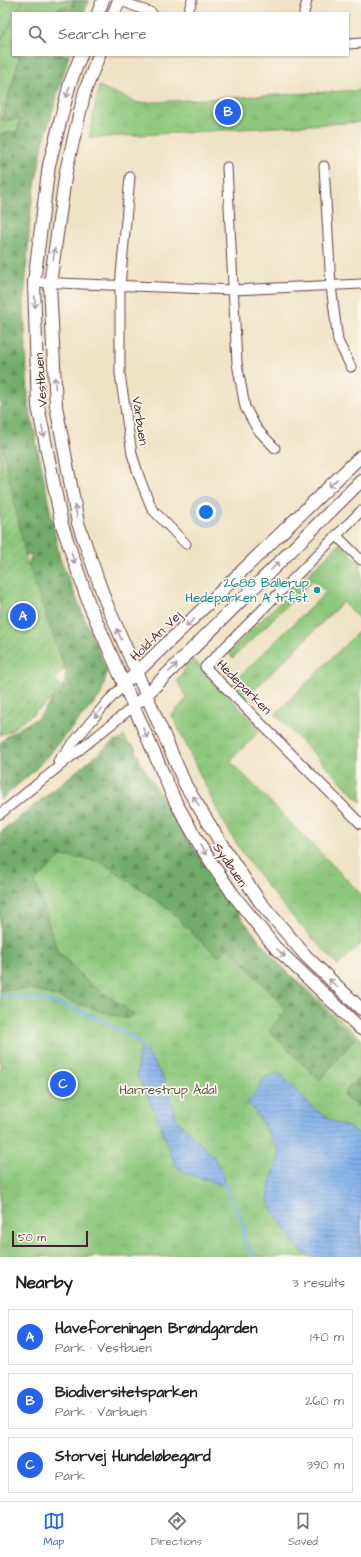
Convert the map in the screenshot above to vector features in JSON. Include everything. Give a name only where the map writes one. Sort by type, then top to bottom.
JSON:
[{"type":"street","points":[[98,12],[103,0]]},
{"type":"street","points":[[114,12],[119,0],[149,12]]},
{"type":"street","points":[[188,12],[192,0]]},
{"type":"street","points":[[304,12],[307,0]]},
{"type":"street","points":[[349,44],[361,43]]},
{"type":"street","name":"Vestbuen","points":[[81,56],[70,83],[49,165],[34,282],[38,406],[62,525],[88,604],[125,684]]},
{"type":"street","name":"Vestbuen","points":[[98,56],[85,91],[66,172],[50,284],[56,406],[78,523],[105,600],[146,695]]},
{"type":"street","points":[[324,166],[330,286],[338,341],[351,367]]},
{"type":"street","points":[[227,167],[237,363],[245,407],[257,429],[275,448]]},
{"type":"street","name":"Vårbuen","points":[[130,177],[120,286],[120,374],[132,454],[152,509],[186,544]]},
{"type":"street","points":[[34,282],[50,284],[233,290],[361,284]]},
{"type":"street","name":"Hold-An Vej","points":[[46,776],[108,701],[361,456]]},
{"type":"street","name":"Hold-An Vej","points":[[0,814],[146,695],[361,481]]},
{"type":"street","name":"Hedeparken","points":[[361,511],[205,667],[361,824]]},
{"type":"street","points":[[336,535],[361,560]]},
{"type":"street","name":"Sydbuen","points":[[125,684],[175,801],[201,848],[232,894],[275,947],[361,1029]]},
{"type":"street","name":"Sydbuen","points":[[146,695],[186,786],[222,845],[260,902],[306,956],[361,1009]]},
{"type":"green space","points":[[0,0],[24,0],[17,12],[12,12],[12,21],[0,42]]},
{"type":"green space","points":[[24,0],[74,0],[73,5],[58,8],[57,12],[17,12]]},
{"type":"green space","points":[[74,0],[89,0],[84,12],[57,12],[58,8],[72,8]]},
{"type":"green space","points":[[12,21],[12,56],[20,56],[2,120],[20,119],[18,132],[0,134],[0,42]]},
{"type":"green space","points":[[20,56],[69,56],[43,144],[31,208],[24,305],[28,400],[60,559],[107,672],[101,695],[35,770],[0,800],[0,743],[8,735],[39,717],[65,683],[66,669],[45,620],[27,569],[32,554],[12,562],[0,468],[0,134],[18,131],[20,119],[2,120]]},
{"type":"green space","points":[[99,86],[138,103],[361,90],[361,122],[89,138]]},
{"type":"green space","points":[[0,435],[27,562],[65,669],[55,679],[64,690],[9,732],[0,735]]},
{"type":"green space","points":[[340,543],[361,565],[361,588],[359,591],[361,593],[361,621],[343,602],[244,700],[232,687],[234,682],[326,592],[313,580],[233,658],[228,653]]},
{"type":"green space","points":[[361,629],[361,802],[275,714]]},
{"type":"green space","points":[[192,658],[261,730],[230,761],[361,894],[361,944],[338,965],[303,928],[260,877],[238,846],[217,810],[172,715],[187,698],[177,681]]},
{"type":"green space","name":"Harrestrup Ådal","points":[[124,736],[249,937],[361,1039],[361,1257],[0,1257],[0,840]]},
{"type":"green space","points":[[115,740],[134,746],[148,781],[240,916],[273,957],[320,1007],[355,1038],[320,1080],[269,1031],[286,1010],[229,947],[218,956],[196,937],[170,910],[100,861],[61,856],[35,882],[57,950],[89,983],[134,1014],[126,1019],[32,989],[0,990],[0,833]]},
{"type":"green space","points":[[361,1076],[361,1108],[343,1096],[350,1085]]},
{"type":"water","points":[[143,1046],[164,1079],[177,1121],[213,1156],[223,1174],[224,1185],[188,1174],[178,1168],[172,1157],[154,1109],[137,1076],[138,1056]]},
{"type":"water","points":[[277,1073],[294,1087],[310,1106],[334,1122],[350,1128],[361,1135],[361,1257],[312,1257],[302,1252],[268,1202],[270,1186],[280,1153],[255,1111],[247,1102],[255,1095],[264,1078]]},
{"type":"waterway","points":[[0,995],[26,997],[52,1002],[74,1009],[130,1036],[139,1043],[144,1050]]},
{"type":"waterway","points":[[222,1183],[243,1221],[244,1239],[254,1257]]},
{"type":"place","name":"Biodiversitetsparken","points":[[228,112]]},
{"type":"place","name":"2688 Ballerup Hedeparken A trfst.","points":[[317,590]]},
{"type":"place","name":"Haveforeningen Brøndgården","points":[[23,616]]},
{"type":"place","name":"Storvej Hundeløbegård","points":[[63,1084]]}]
